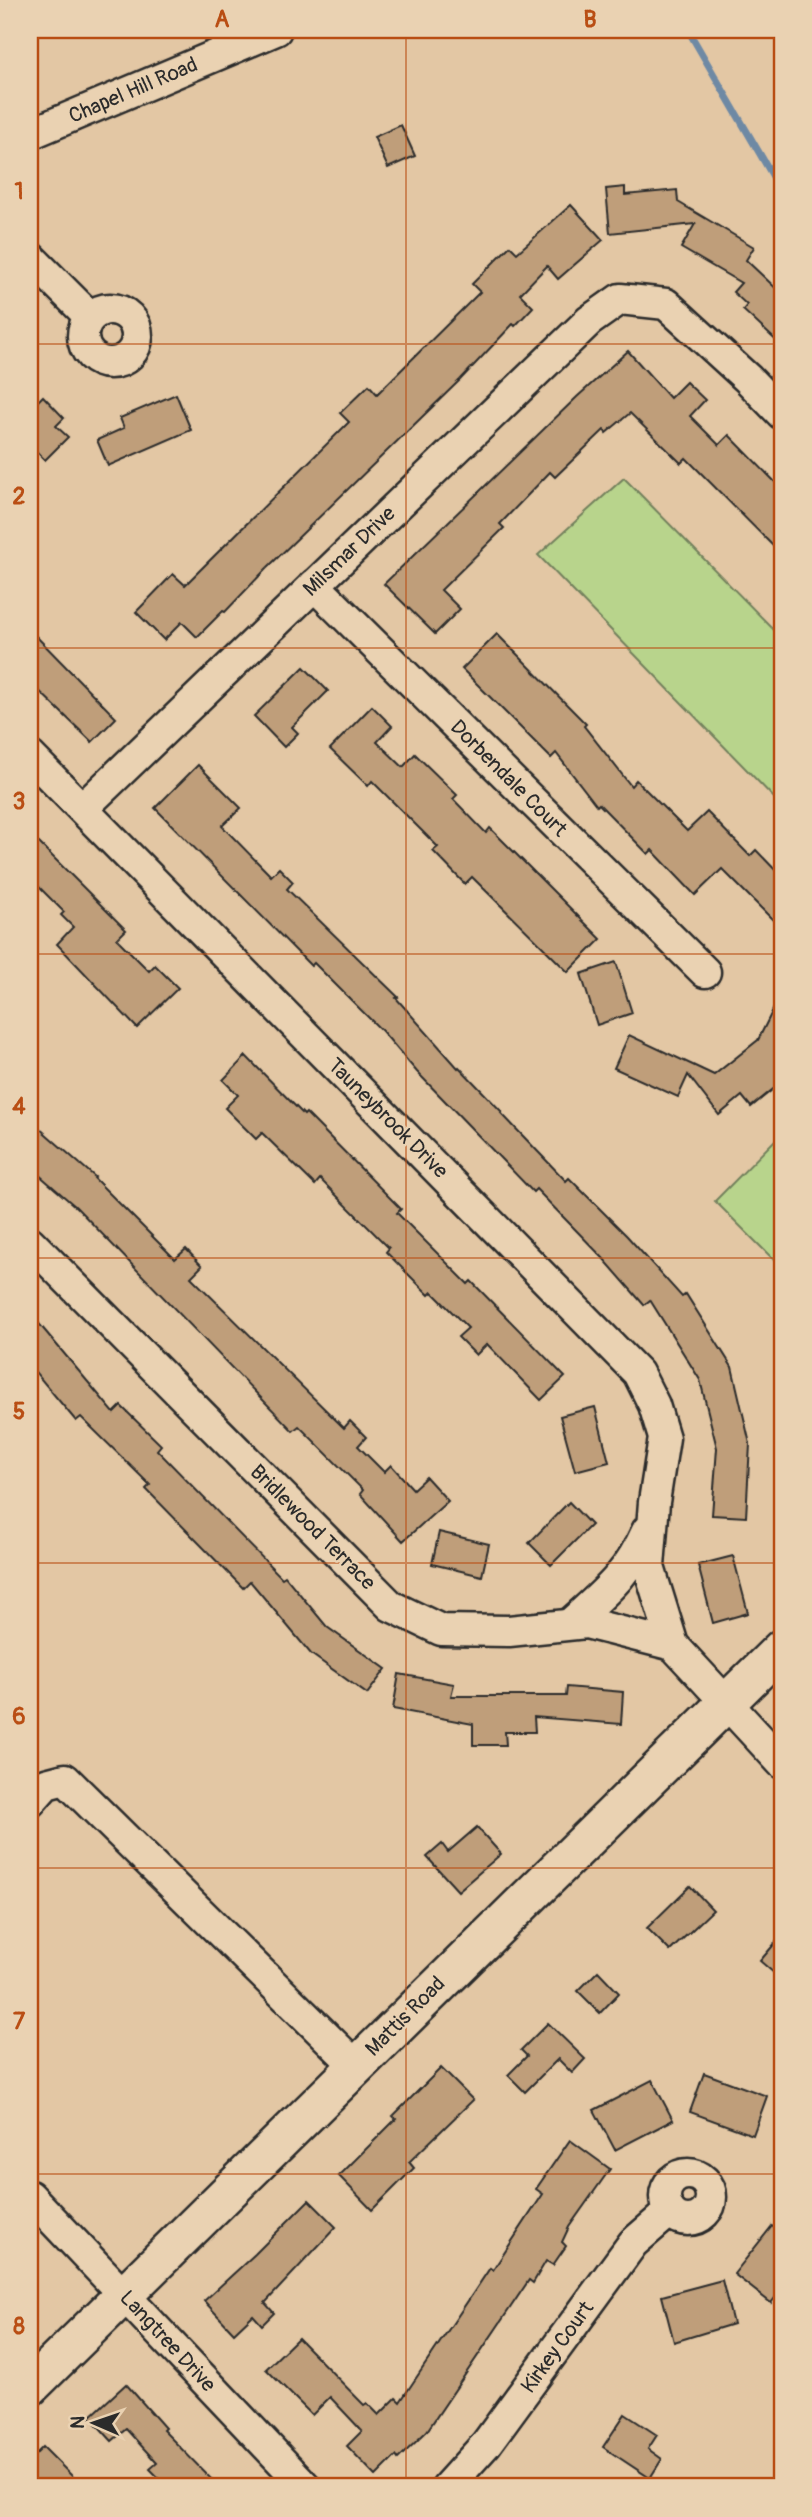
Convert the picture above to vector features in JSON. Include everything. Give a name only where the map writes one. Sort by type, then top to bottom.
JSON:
[{"type":"main road","name":"Mattis Road","points":[[30,2387],[782,1648]]},
{"type":"street","name":"Chapel Hill Road","points":[[30,134],[275,30]]},
{"type":"street","points":[[30,257],[89,316]]},
{"type":"street","name":"Milsmar Drive","points":[[83,808],[589,321],[620,299],[666,304],[782,414]]},
{"type":"street","name":"Dorbendale Court","points":[[314,585],[705,972]]},
{"type":"street","name":"Tauneybrook Drive","points":[[30,755],[638,1373],[654,1405],[664,1438],[649,1567],[673,1645],[782,1763]]},
{"type":"street","name":"Bridlewood Terrace","points":[[30,1242],[391,1606],[441,1630],[509,1631],[586,1623],[673,1645]]},
{"type":"street","name":"Tauneybrook Drive","points":[[570,1624],[620,1579],[637,1553],[653,1519]]},
{"type":"street","points":[[30,1802],[46,1784],[65,1779],[355,2065]]},
{"type":"street","name":"Langtree Drive","points":[[30,2196],[306,2487]]},
{"type":"street","name":"Kirkey Court","points":[[447,2487],[486,2444],[633,2243],[670,2211]]},
{"type":"green space","points":[[624,478],[782,638],[782,806],[538,555]]},
{"type":"green space","points":[[782,1133],[782,1268],[715,1201]]},
{"type":"building","points":[[401,125],[415,156],[388,168],[374,137]]},
{"type":"building","points":[[625,187],[625,195],[677,190],[678,202],[754,247],[746,260],[782,294],[782,346],[743,310],[747,305],[733,292],[741,283],[681,248],[695,224],[610,233],[606,189]]},
{"type":"building","points":[[571,205],[603,240],[558,279],[547,266],[520,294],[533,307],[225,612],[197,637],[182,622],[164,640],[136,612],[173,574],[185,585],[349,422],[340,413],[369,385],[377,394],[480,292],[472,284],[510,246],[517,253]]},
{"type":"building","points":[[628,351],[670,398],[686,382],[705,400],[690,416],[719,445],[729,435],[782,489],[782,555],[686,458],[681,463],[630,413],[606,433],[604,430],[555,477],[550,472],[500,524],[504,528],[441,590],[460,609],[435,634],[384,584]]},
{"type":"building","points":[[176,394],[191,430],[108,466],[97,440],[124,428],[120,418]]},
{"type":"building","points":[[43,396],[64,418],[56,426],[68,437],[45,460],[30,445],[30,409]]},
{"type":"building","points":[[30,630],[116,718],[92,742],[30,682]]},
{"type":"building","points":[[497,634],[586,724],[584,726],[631,786],[636,780],[687,831],[707,812],[750,856],[756,850],[782,877],[782,929],[722,869],[695,895],[652,850],[648,854],[599,804],[597,806],[556,753],[551,758],[462,669]]},
{"type":"building","points":[[304,667],[328,691],[292,727],[298,733],[284,747],[254,716]]},
{"type":"building","points":[[372,706],[392,726],[377,742],[403,767],[415,754],[457,795],[453,799],[486,833],[490,828],[601,939],[568,972],[472,877],[465,884],[433,851],[438,847],[372,781],[368,786],[330,749]]},
{"type":"building","points":[[198,765],[241,808],[222,826],[271,876],[279,868],[293,882],[287,889],[398,997],[396,998],[458,1068],[566,1181],[569,1178],[627,1236],[682,1297],[686,1294],[732,1367],[750,1444],[746,1517],[712,1515],[717,1448],[700,1380],[650,1300],[644,1305],[536,1189],[533,1192],[417,1072],[382,1031],[314,963],[311,966],[155,808]]},
{"type":"building","points":[[30,834],[126,930],[117,939],[149,971],[155,965],[178,988],[137,1028],[57,944],[73,927],[61,915],[64,912],[30,878]]},
{"type":"building","points":[[616,962],[632,1013],[597,1025],[581,974]]},
{"type":"building","points":[[782,992],[782,1082],[751,1107],[742,1096],[719,1115],[688,1075],[678,1097],[614,1068],[629,1035],[714,1075],[758,1040]]},
{"type":"building","points":[[246,1056],[401,1209],[397,1213],[468,1284],[471,1281],[565,1377],[541,1400],[487,1344],[476,1355],[458,1337],[468,1328],[432,1292],[429,1295],[386,1252],[389,1248],[320,1179],[315,1185],[262,1133],[256,1139],[225,1108],[238,1095],[223,1080]]},
{"type":"building","points":[[30,1120],[95,1177],[175,1259],[186,1249],[202,1266],[191,1277],[344,1428],[350,1421],[366,1437],[358,1446],[384,1472],[391,1465],[413,1489],[426,1477],[448,1501],[403,1541],[360,1494],[363,1490],[299,1426],[293,1431],[76,1207],[30,1167]]},
{"type":"building","points":[[30,1313],[114,1413],[121,1406],[161,1445],[157,1450],[282,1578],[285,1576],[327,1627],[386,1669],[367,1694],[311,1654],[250,1581],[243,1588],[146,1489],[150,1485],[81,1417],[76,1421],[30,1366]]},
{"type":"building","points":[[595,1407],[609,1462],[575,1471],[560,1416]]},
{"type":"building","points":[[569,1502],[591,1525],[551,1565],[529,1543]]},
{"type":"building","points":[[439,1532],[489,1544],[482,1576],[432,1564]]},
{"type":"building","points":[[733,1556],[748,1613],[713,1623],[698,1565]]},
{"type":"building","points":[[399,1674],[454,1684],[451,1696],[566,1696],[567,1687],[623,1692],[621,1724],[534,1717],[535,1732],[505,1732],[506,1745],[473,1745],[473,1724],[393,1709]]},
{"type":"building","points":[[477,1827],[501,1854],[458,1891],[427,1857],[442,1844],[448,1852]]},
{"type":"building","points":[[690,1886],[713,1910],[670,1951],[647,1928]]},
{"type":"building","points":[[782,1935],[782,1980],[760,1961]]},
{"type":"building","points":[[598,1971],[619,1993],[600,2013],[578,1991]]},
{"type":"building","points":[[548,2023],[585,2059],[572,2073],[558,2059],[525,2092],[508,2075],[527,2056],[521,2050]]},
{"type":"building","points":[[441,2068],[473,2100],[409,2162],[414,2168],[372,2210],[339,2176],[396,2119],[393,2116]]},
{"type":"building","points":[[704,2073],[767,2096],[753,2135],[690,2112]]},
{"type":"building","points":[[652,2080],[673,2120],[615,2150],[594,2110]]},
{"type":"building","points":[[570,2140],[610,2169],[569,2227],[562,2242],[566,2246],[553,2265],[546,2261],[533,2283],[529,2280],[427,2431],[376,2476],[347,2446],[362,2431],[330,2397],[312,2415],[266,2369],[298,2338],[364,2405],[367,2403],[379,2415],[396,2398],[400,2402],[543,2194],[536,2189]]},
{"type":"building","points":[[309,2200],[336,2227],[265,2303],[274,2313],[262,2325],[253,2315],[234,2333],[204,2301]]},
{"type":"building","points":[[772,2226],[782,2234],[782,2289],[771,2303],[734,2274]]},
{"type":"building","points":[[722,2280],[733,2324],[674,2342],[662,2296]]},
{"type":"building","points":[[126,2384],[165,2428],[163,2430],[219,2487],[168,2487],[150,2469],[157,2463],[126,2429],[112,2441],[90,2417]]},
{"type":"building","points":[[625,2414],[657,2435],[648,2449],[662,2459],[650,2478],[603,2447]]},
{"type":"building","points":[[43,2447],[83,2487],[30,2487],[30,2460]]},
{"type":"waterway","points":[[688,30],[782,192]]}]
